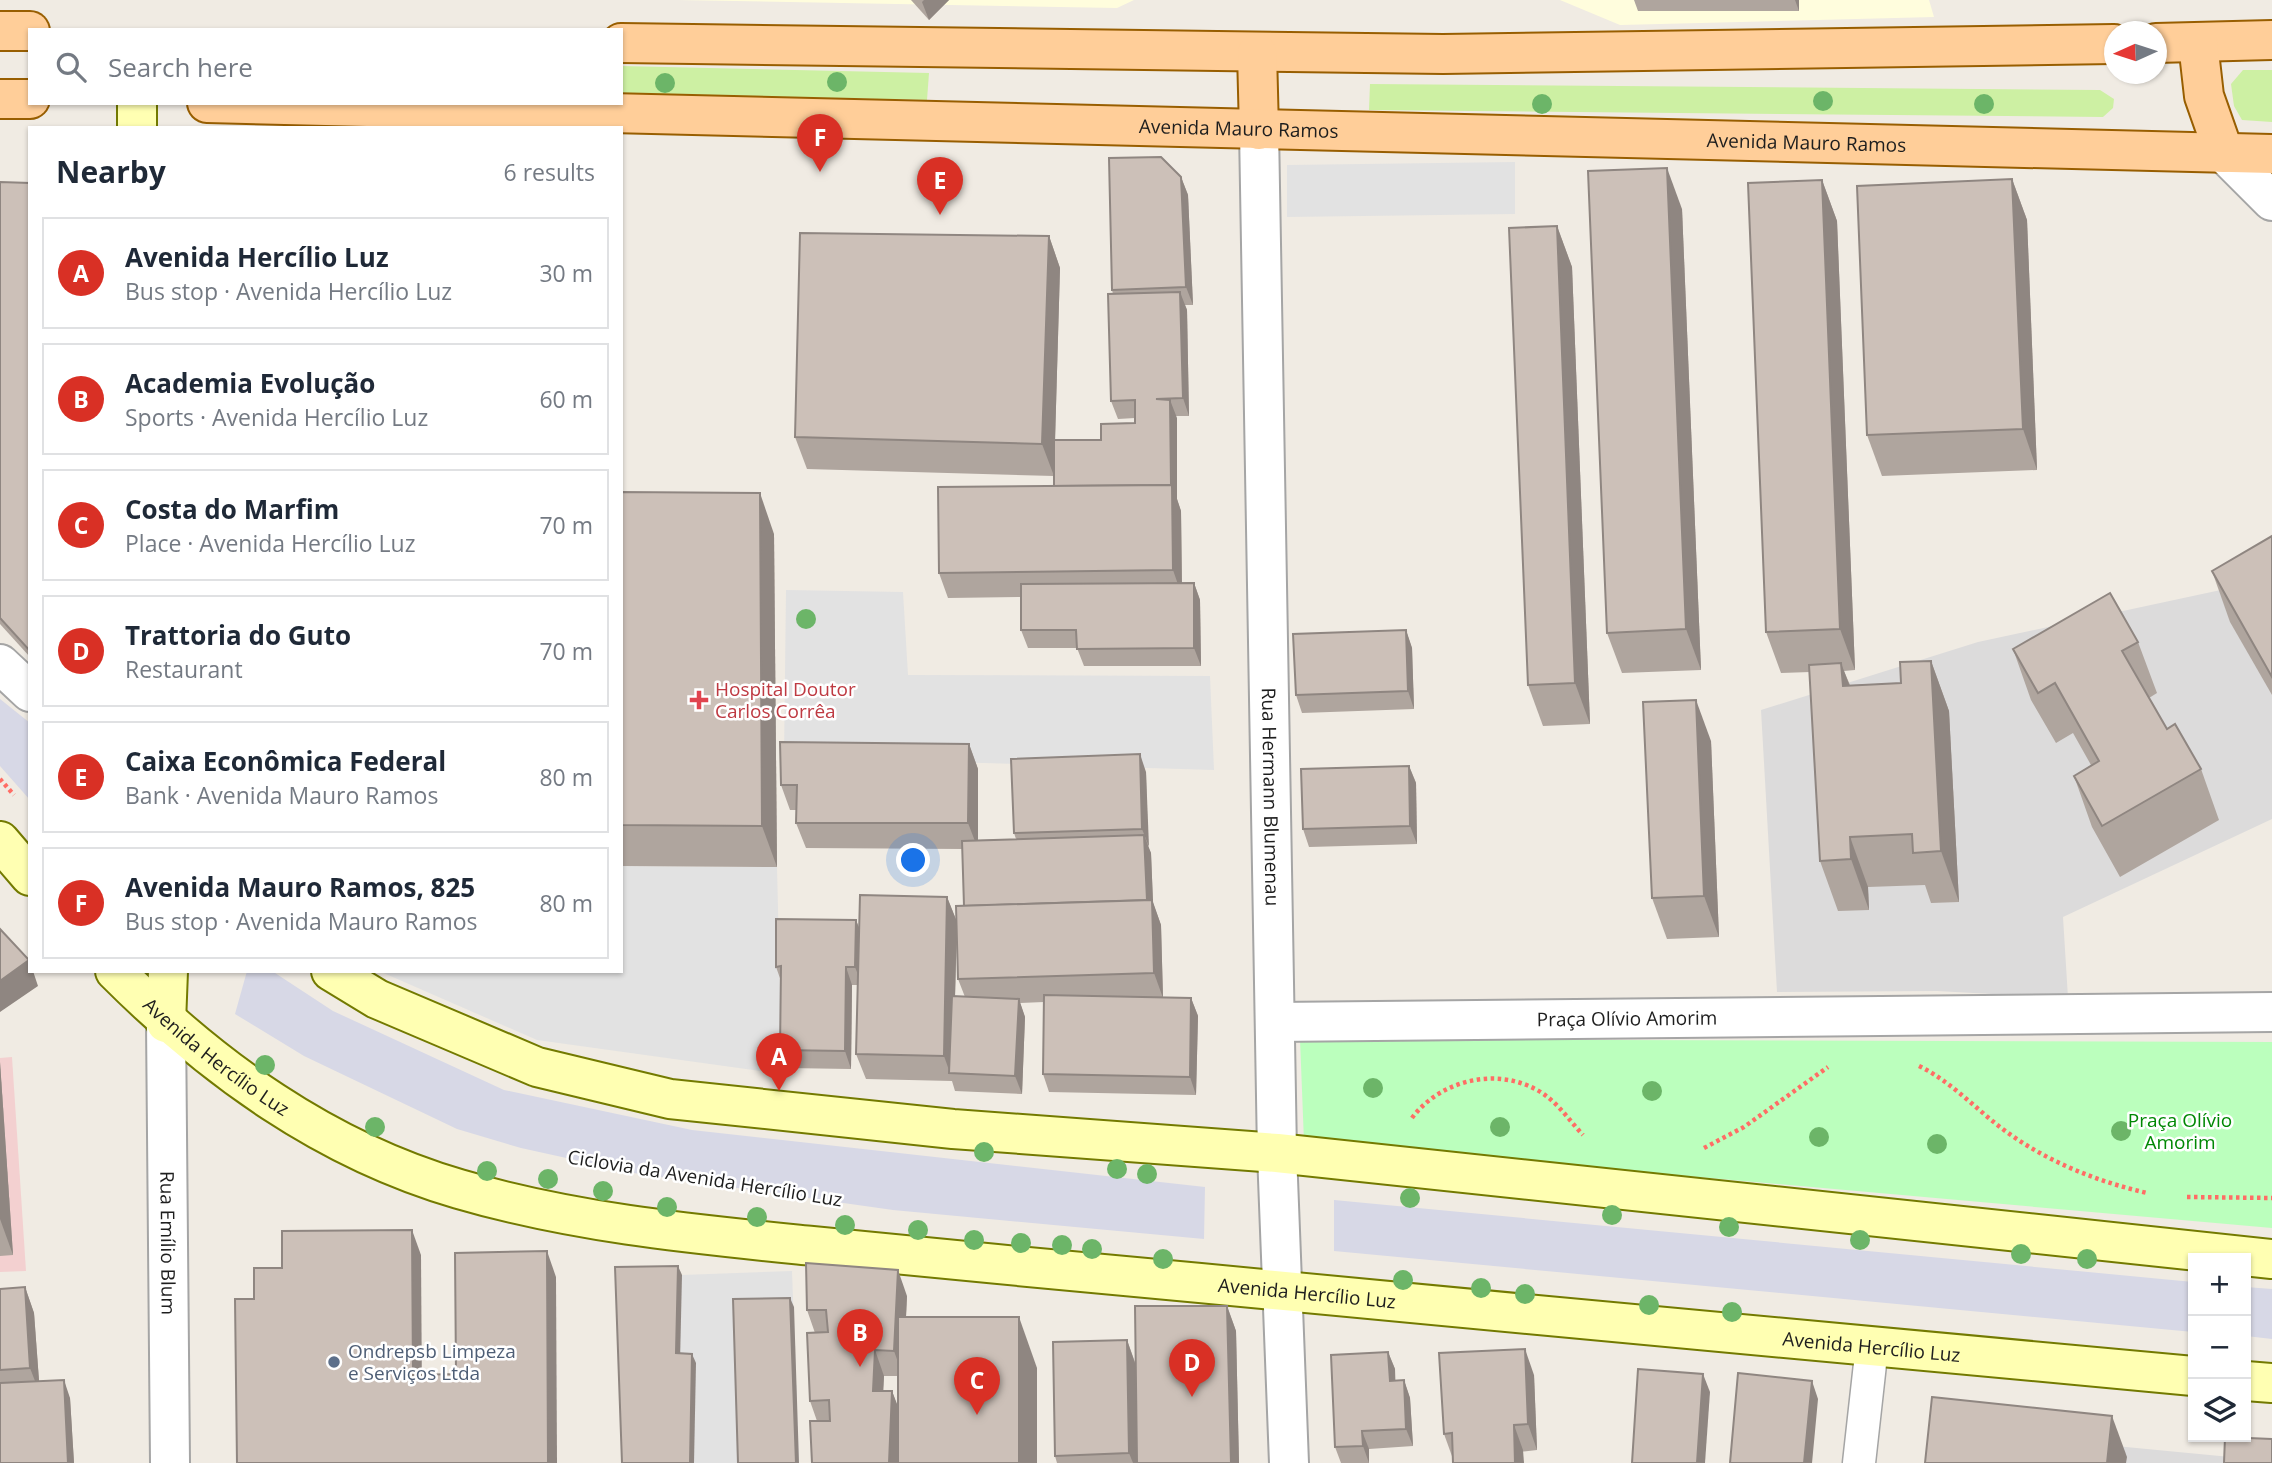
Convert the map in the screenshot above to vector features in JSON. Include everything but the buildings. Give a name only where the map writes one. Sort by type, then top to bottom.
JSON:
[{"type":"main road","points":[[0,31],[28,31]]},
{"type":"main road","points":[[2167,43],[2272,40]]},
{"type":"main road","points":[[623,43],[1443,54],[2104,44]]},
{"type":"main road","points":[[2198,43],[2204,96],[2224,153]]},
{"type":"main road","points":[[1257,53],[1259,130]]},
{"type":"main road","points":[[0,99],[28,99]]},
{"type":"main road","points":[[136,105],[137,126]]},
{"type":"main road","name":"Avenida Mauro Ramos","points":[[285,105],[2272,154]]},
{"type":"main road","points":[[0,828],[28,832]]},
{"type":"main road","points":[[0,841],[28,874]]},
{"type":"main road","name":"Avenida Hercílio Luz","points":[[117,973],[166,1023],[269,1102],[331,1136],[456,1188],[579,1219],[658,1230],[1281,1292],[2188,1376]]},
{"type":"main road","points":[[166,1023],[168,973]]},
{"type":"main road","points":[[334,973],[377,999],[537,1067],[670,1099],[953,1129],[1277,1153],[2272,1259]]},
{"type":"main road","points":[[2251,1381],[2272,1383]]},
{"type":"street","name":"Rua Hermann Blumenau","points":[[1259,130],[1277,1153],[1289,1463]]},
{"type":"street","points":[[2224,153],[2272,201]]},
{"type":"street","points":[[0,664],[28,690]]},
{"type":"street","name":"Praça Olívio Amorim","points":[[1275,1022],[2272,1012]]},
{"type":"street","name":"Rua Emílio Blum","points":[[166,1023],[170,1463]]},
{"type":"lane","points":[[1859,1463],[1872,1346]]},
{"type":"path","points":[[1914,1064],[1942,1079],[2000,1127],[2050,1159],[2125,1188],[2155,1194]]},
{"type":"path","points":[[1691,1152],[1733,1135],[1832,1065]]},
{"type":"path","points":[[1405,1167],[1405,1142],[1411,1119],[1418,1109],[1457,1084],[1474,1079],[1516,1080],[1536,1089],[1560,1108],[1587,1140]]},
{"type":"path","points":[[2177,1197],[2272,1198]]},
{"type":"shaded area","points":[[677,0],[1134,0],[1117,8]]},
{"type":"shaded area","points":[[1560,0],[1929,0],[1934,17],[1620,25]]},
{"type":"shaded area","points":[[1515,162],[1515,214],[1287,217],[1287,165]]},
{"type":"shaded area","points":[[2272,579],[2272,819],[2063,917],[2068,998],[1937,991],[1777,992],[1761,710],[1978,642]]},
{"type":"shaded area","points":[[786,590],[903,592],[908,675],[1210,676],[1214,770],[784,757]]},
{"type":"shaded area","points":[[0,699],[28,721],[28,798],[0,766]]},
{"type":"shaded area","points":[[623,866],[777,867],[782,1074],[537,1040],[384,973],[623,973]]},
{"type":"shaded area","points":[[246,973],[275,973],[333,1011],[504,1090],[692,1130],[1205,1187],[1204,1239],[893,1210],[639,1174],[521,1148],[457,1129],[304,1056],[235,1014]]},
{"type":"shaded area","points":[[12,1057],[26,1271],[0,1272],[0,1058]]},
{"type":"shaded area","points":[[1334,1200],[2188,1282],[2188,1332],[1334,1251]]},
{"type":"shaded area","points":[[792,1271],[799,1463],[625,1463],[682,1275]]},
{"type":"shaded area","points":[[2251,1287],[2272,1289],[2272,1339],[2251,1337]]},
{"type":"shaded area","points":[[1929,1428],[2272,1461],[2272,1463],[1926,1463]]},
{"type":"green space","points":[[623,66],[929,73],[927,100],[623,94]]},
{"type":"green space","points":[[2243,70],[2272,70],[2272,122],[2242,120],[2234,106],[2231,84]]},
{"type":"green space","points":[[1370,84],[2100,90],[2114,99],[2113,108],[2103,117],[1369,110]]},
{"type":"green space","name":"Praça Olívio Amorim","points":[[1300,1039],[2272,1042],[2272,1228],[1304,1142]]},
{"type":"place","name":"Avenida Mauro Ramos, 825","points":[[820,172]]},
{"type":"place","name":"Caixa Econômica Federal","points":[[940,215]]},
{"type":"place","name":"Hospital Doutor Carlos Corrêa","points":[[699,700]]},
{"type":"place","name":"Avenida Hercílio Luz","points":[[779,1091]]},
{"type":"place","name":"Ondrepsb Limpeza e Serviços Ltda","points":[[334,1362]]},
{"type":"place","name":"Academia Evolução","points":[[860,1367]]},
{"type":"place","name":"Trattoria do Guto","points":[[1192,1397]]},
{"type":"place","name":"Costa do Marfim","points":[[977,1415]]}]
